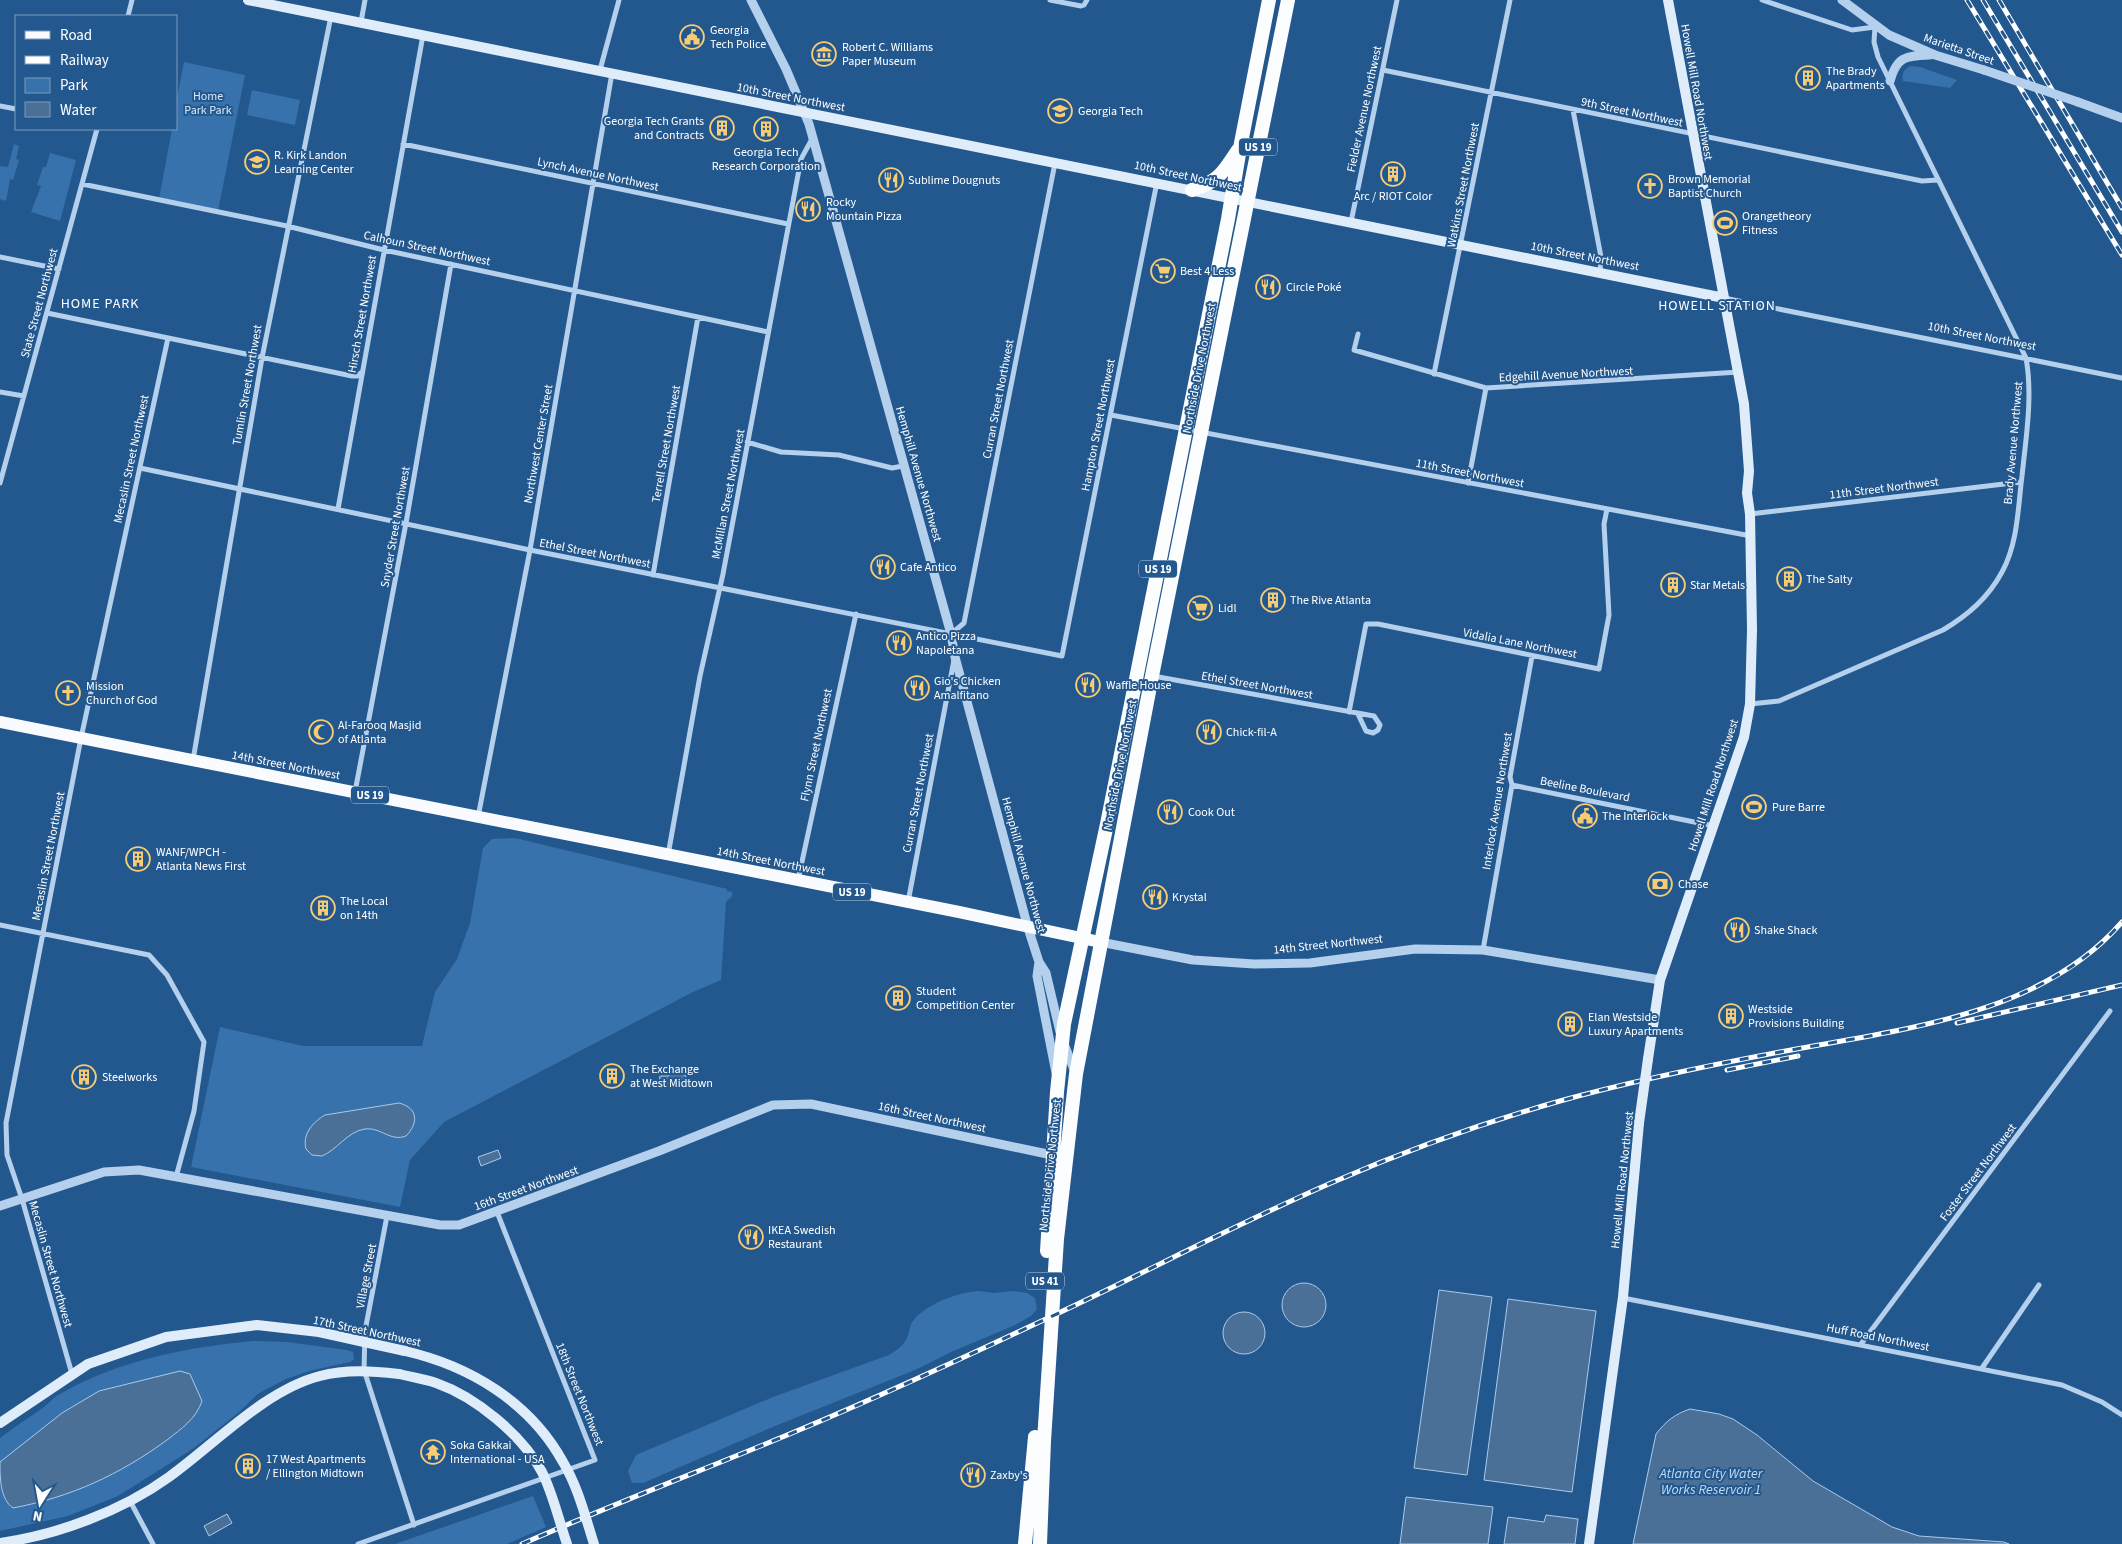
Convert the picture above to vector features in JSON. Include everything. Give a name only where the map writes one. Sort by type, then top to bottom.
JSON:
[{"type":"highway","name":"Northside Drive Northwest","points":[[1025,1542],[1037,1412],[1052,1155],[1062,1041],[1186,430],[1269,0]]},
{"type":"highway","name":"Northside Drive Northwest","points":[[1040,1544],[1044,1441],[1057,1239],[1076,1074],[1152,676],[1288,0]]},
{"type":"highway","points":[[1192,190],[1211,184],[1216,180],[1240,148]]},
{"type":"highway","points":[[1152,676],[1147,657],[1158,606],[1156,580]]},
{"type":"main road","name":"10th Street Northwest","points":[[248,0],[1724,298]]},
{"type":"main road","name":"Howell Mill Road Northwest","points":[[1589,1544],[1623,1297],[1640,1123],[1660,980],[1744,737],[1750,704],[1752,630],[1751,536],[1747,493],[1749,471],[1747,433],[1740,372],[1692,134],[1668,0]]},
{"type":"main road","name":"14th Street Northwest","points":[[0,722],[798,880],[1100,942]]},
{"type":"main road","name":"17th Street Northwest","points":[[0,1423],[88,1364],[166,1337],[256,1325],[319,1332],[405,1351],[445,1363],[478,1378],[510,1399],[527,1414],[564,1463],[579,1496],[594,1544]]},
{"type":"main road","points":[[0,1542],[49,1533],[129,1501],[168,1478],[275,1394],[319,1376],[364,1370],[399,1374],[436,1383],[465,1397],[500,1423],[524,1445],[542,1474],[568,1544]]},
{"type":"street","points":[[128,15],[132,0]]},
{"type":"street","points":[[361,22],[365,0]]},
{"type":"street","points":[[600,70],[618,0]]},
{"type":"street","name":"Hemphill Avenue Northwest","points":[[751,0],[805,113],[813,139],[951,634],[955,657],[1028,928],[1039,962],[1046,973],[1062,1041],[1076,1074]]},
{"type":"street","points":[[1050,0],[1086,2]]},
{"type":"street","name":"Fielder Avenue Northwest","points":[[1351,222],[1397,0]]},
{"type":"street","name":"Watkins Street Northwest","points":[[1434,374],[1510,0]]},
{"type":"street","points":[[1762,0],[1852,30],[1876,27]]},
{"type":"street","name":"Marietta Street","points":[[1842,0],[1876,27],[1908,44],[1935,55],[2122,118]]},
{"type":"street","name":"Tumlin Street Northwest","points":[[193,760],[262,358],[287,226],[331,16]]},
{"type":"street","name":"Brady Avenue Northwest","points":[[1750,704],[1779,701],[1943,630],[1976,608],[1996,584],[2009,556],[2015,533],[2028,403],[2029,371],[2026,358],[1878,57],[1874,42],[1876,27]]},
{"type":"street","name":"Hirsch Street Northwest","points":[[338,509],[424,35]]},
{"type":"street","points":[[1890,82],[1898,62],[1904,57],[1935,55]]},
{"type":"street","name":"9th Street Northwest","points":[[1383,70],[1922,181],[1938,180]]},
{"type":"street","name":"Northwest Center Street","points":[[478,817],[530,550],[612,73]]},
{"type":"street","points":[[0,106],[15,109]]},
{"type":"street","points":[[1574,110],[1600,257],[1600,272]]},
{"type":"street","name":"State Street Northwest","points":[[0,483],[97,130]]},
{"type":"street","name":"McMillan Street Northwest","points":[[668,855],[700,676],[719,588],[801,159],[813,139]]},
{"type":"street","name":"Lynch Avenue Northwest","points":[[404,144],[788,224]]},
{"type":"street","name":"Curran Street Northwest","points":[[951,634],[964,623],[1055,162]]},
{"type":"street","name":"Hampton Street Northwest","points":[[1047,653],[1062,656],[1157,182]]},
{"type":"street","name":"Calhoun Street Northwest","points":[[82,184],[287,226],[384,250],[768,332]]},
{"type":"street","points":[[0,256],[59,269]]},
{"type":"street","name":"Snyder Street Northwest","points":[[355,792],[406,523],[451,264]]},
{"type":"street","name":"10th Street Northwest","points":[[1724,298],[2122,378]]},
{"type":"street","points":[[47,313],[352,376],[362,372]]},
{"type":"street","name":"Terrell Street Northwest","points":[[654,575],[698,317]]},
{"type":"street","name":"Edgehill Avenue Northwest","points":[[1358,334],[1354,350],[1486,388],[1740,372]]},
{"type":"street","name":"Mecaslin Street Northwest","points":[[72,1374],[22,1199],[7,1155],[3,1123],[43,934],[81,738],[168,338]]},
{"type":"street","points":[[1468,482],[1486,388]]},
{"type":"street","points":[[0,392],[24,396]]},
{"type":"street","name":"11th Street Northwest","points":[[1111,415],[1751,536]]},
{"type":"street","points":[[747,442],[781,452],[839,456],[892,468],[903,466]]},
{"type":"street","name":"Ethel Street Northwest","points":[[140,468],[530,550],[1047,653]]},
{"type":"street","name":"11th Street Northwest","points":[[1750,514],[2021,482]]},
{"type":"street","name":"Vidalia Lane Northwest","points":[[1348,712],[1366,624],[1378,624],[1599,669],[1609,615],[1604,524],[1607,509]]},
{"type":"street","name":"Flynn Street Northwest","points":[[798,880],[856,614]]},
{"type":"street","name":"Interlock Avenue Northwest","points":[[1483,950],[1512,785],[1510,777],[1532,656]]},
{"type":"street","name":"Curran Street Northwest","points":[[907,903],[955,657]]},
{"type":"street","name":"Ethel Street Northwest","points":[[1152,676],[1374,716],[1380,725],[1378,730],[1373,733],[1366,731],[1358,714]]},
{"type":"street","name":"Beeline Boulevard","points":[[1512,785],[1714,826]]},
{"type":"street","points":[[0,925],[149,955],[167,975],[204,1042],[194,1111],[176,1177]]},
{"type":"street","name":"14th Street Northwest","points":[[1100,942],[1193,960],[1254,964],[1310,963],[1415,949],[1483,950],[1660,980]]},
{"type":"street","name":"Hemphill Avenue Northwest","points":[[1039,962],[1038,976],[1058,1084]]},
{"type":"street","name":"Foster Street Northwest","points":[[1862,1344],[2110,1011]]},
{"type":"street","name":"16th Street Northwest","points":[[0,1206],[104,1172],[139,1170],[440,1225],[459,1225],[659,1151],[773,1105],[811,1104],[1052,1155]]},
{"type":"street","name":"18th Street Northwest","points":[[358,1544],[595,1460],[498,1212]]},
{"type":"street","name":"Village Street","points":[[364,1370],[365,1331],[388,1216]]},
{"type":"street","points":[[1982,1368],[2039,1284]]},
{"type":"street","name":"Huff Road Northwest","points":[[1623,1297],[2062,1385],[2096,1398],[2122,1415]]},
{"type":"street","points":[[364,1370],[414,1524]]},
{"type":"street","points":[[129,1501],[152,1544]]},
{"type":"green space","name":"Home Park Park","points":[[184,62],[245,75],[218,211],[159,199],[172,130],[178,130],[178,93]]},
{"type":"green space","points":[[1910,66],[1920,67],[1957,80],[1950,88],[1903,81],[1904,72]]},
{"type":"green space","points":[[252,90],[300,100],[295,125],[247,115]]},
{"type":"green space","points":[[14,144],[19,146],[16,159],[19,160],[13,180],[10,179],[6,201],[0,199],[0,166],[8,167]]},
{"type":"green space","points":[[50,153],[76,160],[60,221],[31,212],[41,186],[37,185],[43,167],[46,167]]},
{"type":"green space","points":[[515,838],[727,889],[727,891],[732,892],[732,896],[726,902],[721,980],[693,992],[444,1122],[410,1160],[400,1207],[191,1167],[220,1027],[303,1046],[422,1046],[435,992],[457,959],[470,923],[483,848],[492,839]]},
{"type":"green space","points":[[979,1291],[1027,1293],[1035,1298],[1037,1309],[1031,1316],[1015,1325],[951,1352],[915,1370],[775,1426],[643,1483],[632,1483],[628,1471],[636,1455],[773,1397],[889,1355],[904,1343],[912,1322],[926,1309],[952,1296]]},
{"type":"green space","points":[[253,1341],[287,1342],[347,1350],[353,1352],[354,1359],[350,1362],[309,1371],[286,1379],[259,1393],[238,1413],[194,1448],[118,1496],[68,1516],[0,1531],[0,1438],[5,1434],[44,1407],[59,1394],[107,1372],[179,1351]]},
{"type":"green space","points":[[533,1496],[546,1527],[507,1544],[395,1544]]},
{"type":"water","points":[[675,1071],[686,1076],[686,1080],[679,1083],[676,1081],[669,1087],[659,1082],[660,1076],[668,1076]]},
{"type":"water","points":[[399,1103],[406,1105],[413,1112],[413,1126],[406,1136],[395,1137],[376,1130],[365,1129],[353,1133],[333,1150],[322,1156],[312,1155],[306,1149],[307,1133],[316,1121],[325,1115]]},
{"type":"water","points":[[498,1150],[501,1158],[481,1166],[478,1157]]},
{"type":"water","points":[[1308,1283],[1320,1289],[1325,1296],[1325,1314],[1320,1321],[1313,1326],[1300,1327],[1292,1324],[1285,1317],[1282,1301],[1285,1293],[1292,1286]]},
{"type":"water","points":[[1439,1290],[1492,1297],[1467,1475],[1414,1468]]},
{"type":"water","points":[[1508,1299],[1596,1311],[1572,1492],[1484,1480]]},
{"type":"water","points":[[1240,1312],[1248,1312],[1259,1318],[1265,1333],[1259,1348],[1248,1354],[1240,1354],[1229,1348],[1223,1337],[1223,1329],[1229,1318]]},
{"type":"water","points":[[180,1371],[190,1374],[202,1401],[196,1413],[183,1428],[149,1453],[94,1483],[55,1498],[13,1508],[5,1499],[0,1475],[0,1462],[62,1413],[99,1391]]},
{"type":"water","name":"Atlanta City Water Works Reservoir 1","points":[[1690,1409],[1719,1414],[1733,1419],[1757,1435],[1813,1481],[1892,1527],[1919,1536],[2004,1542],[2009,1544],[1633,1544],[1656,1434],[1671,1418]]},
{"type":"water","points":[[1406,1497],[1493,1507],[1488,1544],[1400,1544]]},
{"type":"water","points":[[227,1514],[232,1523],[209,1536],[204,1526]]},
{"type":"water","points":[[1546,1515],[1578,1519],[1575,1544],[1504,1544],[1508,1517],[1544,1522]]},
{"type":"railway","points":[[1967,0],[2122,255]]},
{"type":"railway","points":[[1983,0],[2122,232]]},
{"type":"railway","points":[[1999,0],[2122,208]]},
{"type":"railway","points":[[522,1544],[899,1387],[1293,1200],[1387,1160],[1444,1138],[1502,1119],[1560,1101],[1642,1080],[1871,1036],[1964,1014],[2008,999],[2050,979],[2089,954],[2122,922]]},
{"type":"railway","points":[[1957,1023],[2122,985]]},
{"type":"railway","points":[[1727,1070],[1798,1056]]},
{"type":"place","name":"Georgia Tech Police","points":[[692,37]]},
{"type":"place","name":"Robert C. Williams Paper Museum","points":[[824,54]]},
{"type":"place","name":"The Brady Apartments","points":[[1808,78]]},
{"type":"place","name":"Georgia Tech","points":[[1060,111]]},
{"type":"place","name":"Georgia Tech Grants and Contracts","points":[[722,128]]},
{"type":"place","name":"Georgia Tech Research Corporation","points":[[766,129]]},
{"type":"place","name":"R. Kirk Landon Learning Center","points":[[257,162]]},
{"type":"place","name":"Arc / RIOT Color","points":[[1393,174]]},
{"type":"place","name":"Sublime Dougnuts","points":[[891,180]]},
{"type":"place","name":"Brown Memorial Baptist Church","points":[[1650,186]]},
{"type":"place","name":"Rocky Mountain Pizza","points":[[808,209]]},
{"type":"place","name":"Orangetheory Fitness","points":[[1725,223]]},
{"type":"place","name":"Best 4 Less","points":[[1163,271]]},
{"type":"place","name":"Circle Poké","points":[[1268,287]]},
{"type":"place","name":"Cafe Antico","points":[[883,567]]},
{"type":"place","name":"The Salty","points":[[1789,579]]},
{"type":"place","name":"Star Metals","points":[[1673,585]]},
{"type":"place","name":"The Rive Atlanta","points":[[1273,600]]},
{"type":"place","name":"Lidl","points":[[1200,608]]},
{"type":"place","name":"Antico Pizza Napoletana","points":[[899,643]]},
{"type":"place","name":"Waffle House","points":[[1088,685]]},
{"type":"place","name":"Gio's Chicken Amalfitano","points":[[917,688]]},
{"type":"place","name":"Mission Church of God","points":[[68,693]]},
{"type":"place","name":"Al-Farooq Masjid of Atlanta","points":[[321,732]]},
{"type":"place","name":"Chick-fil-A","points":[[1209,732]]},
{"type":"place","name":"Pure Barre","points":[[1754,807]]},
{"type":"place","name":"Cook Out","points":[[1170,812]]},
{"type":"place","name":"The Interlock","points":[[1585,816]]},
{"type":"place","name":"WANF/WPCH - Atlanta News First","points":[[138,859]]},
{"type":"place","name":"Chase","points":[[1660,884]]},
{"type":"place","name":"Krystal","points":[[1155,897]]},
{"type":"place","name":"The Local on 14th","points":[[323,908]]},
{"type":"place","name":"Shake Shack","points":[[1737,930]]},
{"type":"place","name":"Student Competition Center","points":[[898,998]]},
{"type":"place","name":"Westside Provisions Building","points":[[1731,1016]]},
{"type":"place","name":"Elan Westside Luxury Apartments","points":[[1570,1024]]},
{"type":"place","name":"The Exchange at West Midtown","points":[[612,1076]]},
{"type":"place","name":"Steelworks","points":[[84,1077]]},
{"type":"place","name":"IKEA Swedish Restaurant","points":[[751,1237]]},
{"type":"place","name":"Soka Gakkai International - USA","points":[[433,1452]]},
{"type":"place","name":"17 West Apartments / Ellington Midtown","points":[[248,1466]]},
{"type":"place","name":"Zaxby's","points":[[973,1475]]},
{"type":"district","name":"HOME PARK","points":[[100,303]]},
{"type":"district","name":"HOWELL STATION","points":[[1717,305]]}]
